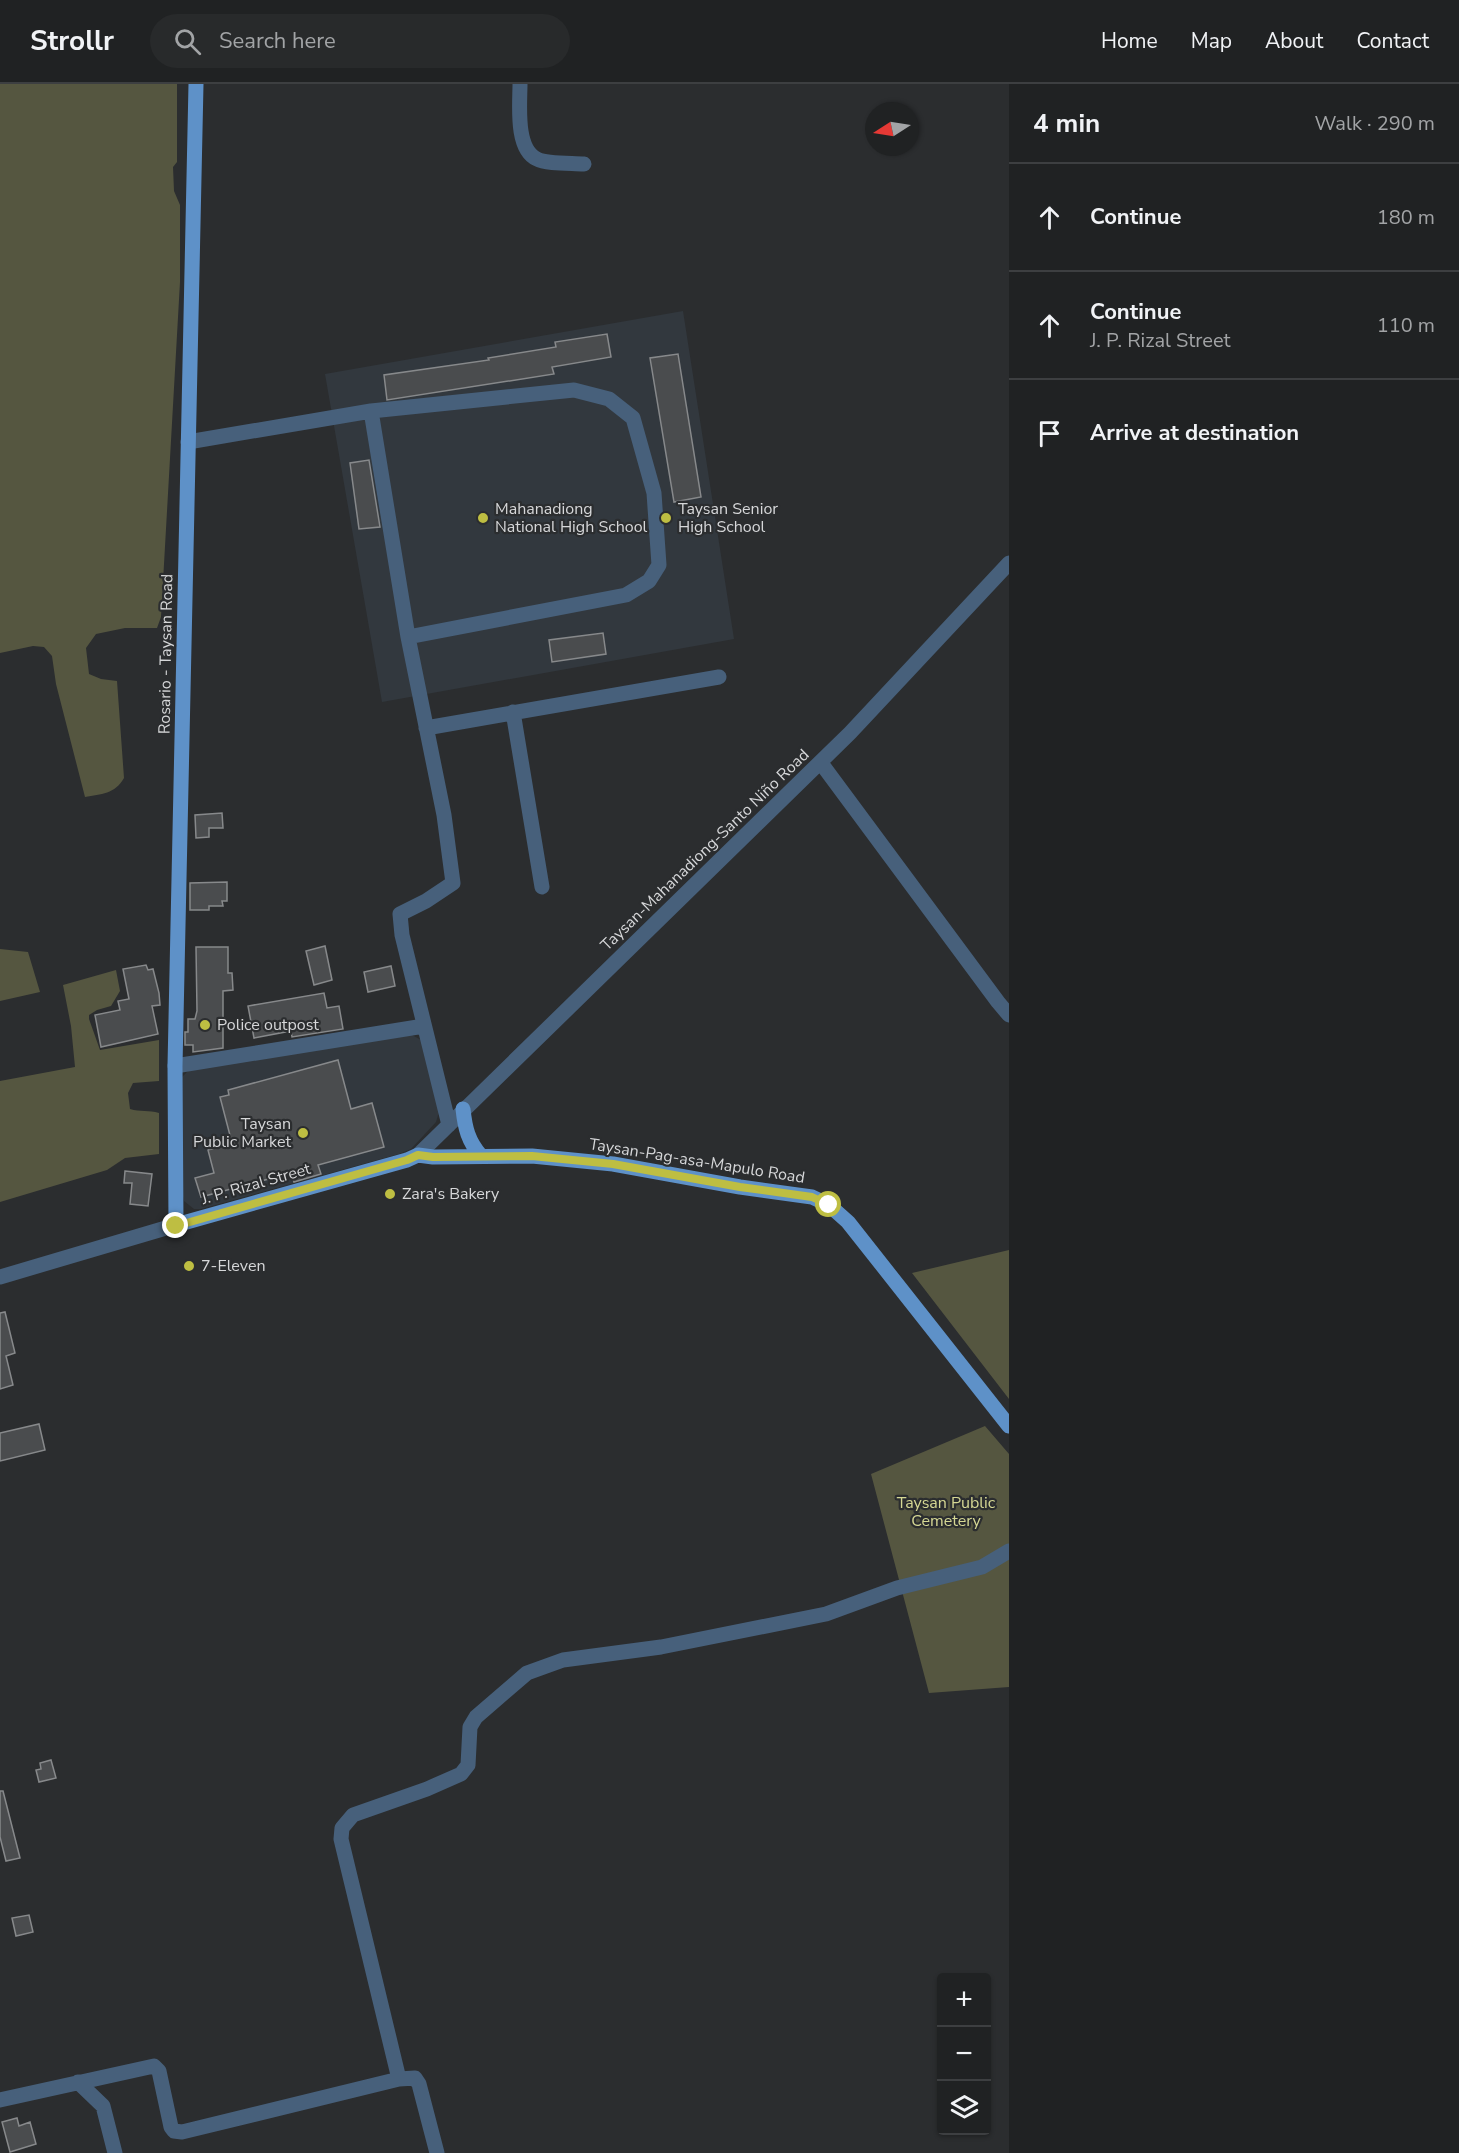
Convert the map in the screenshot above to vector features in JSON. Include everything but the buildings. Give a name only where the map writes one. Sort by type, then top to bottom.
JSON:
[{"type":"main road","name":"Rosario - Taysan Road","points":[[176,1226],[175,1065],[196,84]]},
{"type":"main road","points":[[463,1108],[468,1135],[472,1145],[481,1156]]},
{"type":"main road","name":"J. P. Rizal Street","points":[[176,1226],[418,1155]]},
{"type":"main road","name":"Taysan-Pag-asa-Mapulo Road","points":[[418,1155],[433,1157],[532,1156],[613,1164],[740,1187],[812,1197],[829,1205],[848,1222],[1009,1426]]},
{"type":"street","points":[[520,84],[521,132],[525,150],[537,160],[584,164]]},
{"type":"street","points":[[188,442],[371,411],[574,390],[609,399],[633,418],[654,494],[659,565],[649,581],[626,595],[408,637]]},
{"type":"street","points":[[371,411],[408,637],[444,815],[453,883],[426,901],[400,914],[402,935],[449,1125]]},
{"type":"street","name":"Taysan-Mahanadiong-Santo Niño Road","points":[[418,1155],[463,1108],[821,763],[1009,563]]},
{"type":"street","points":[[426,728],[718,677]]},
{"type":"street","points":[[513,712],[542,887]]},
{"type":"street","points":[[821,763],[1009,1015]]},
{"type":"street","points":[[175,1065],[424,1026]]},
{"type":"street","name":"J. P. Rizal Street","points":[[0,1277],[176,1226]]},
{"type":"street","points":[[399,2079],[341,1839],[342,1828],[354,1815],[461,1774],[468,1765],[470,1727],[476,1717],[527,1673],[563,1660],[661,1647],[826,1614],[897,1588],[982,1567],[1009,1551]]},
{"type":"street","points":[[0,2100],[152,2066],[156,2067],[171,2127],[178,2133],[399,2079],[415,2078],[419,2084],[437,2153]]},
{"type":"street","points":[[78,2082],[103,2106],[115,2153]]},
{"type":"shaded area","name":"Mahanadiong National High School","points":[[683,311],[734,639],[382,702],[325,374]]},
{"type":"shaded area","name":"Taysan Public Market","points":[[412,1035],[421,1040],[439,1112],[436,1122],[411,1149],[201,1209],[194,1209],[184,1201],[182,1191],[182,1077],[187,1072],[192,1069]]},
{"type":"green space","points":[[0,84],[177,84],[177,162],[173,167],[174,191],[180,205],[180,282],[161,617],[157,628],[125,628],[96,634],[86,648],[89,674],[101,679],[117,681],[124,778],[112,790],[85,797],[56,684],[52,656],[44,647],[33,646],[0,653]]},
{"type":"green space","points":[[0,949],[28,952],[40,992],[0,1001]]},
{"type":"green space","points":[[116,970],[120,991],[111,1006],[97,1010],[89,1015],[89,1019],[100,1050],[159,1040],[159,1081],[133,1083],[128,1093],[130,1109],[159,1113],[159,1154],[125,1158],[107,1170],[0,1202],[0,1081],[75,1067],[71,1026],[63,985]]},
{"type":"green space","points":[[1009,1250],[1009,1399],[912,1273]]},
{"type":"green space","name":"Taysan Public Cemetery","points":[[985,1426],[1009,1454],[1009,1687],[929,1693],[871,1474]]},
{"type":"place","name":"Mahanadiong National High School","points":[[483,518]]},
{"type":"place","name":"Taysan Senior High School","points":[[666,518]]},
{"type":"place","name":"Police outpost","points":[[205,1025]]},
{"type":"place","name":"Taysan Public Market","points":[[303,1133]]},
{"type":"place","name":"Zara's Bakery","points":[[390,1194]]},
{"type":"place","name":"7-Eleven","points":[[189,1266]]},
{"type":"route","points":[[176,1226],[418,1155],[433,1157],[532,1156],[613,1164],[740,1187],[812,1197],[829,1205]]}]
